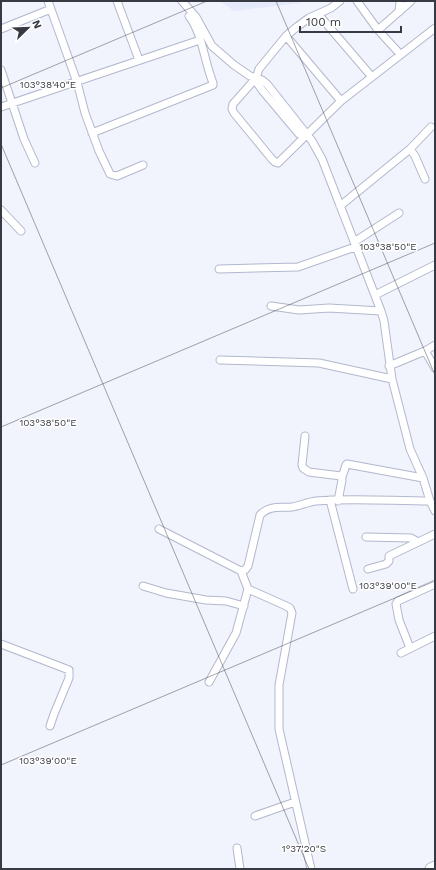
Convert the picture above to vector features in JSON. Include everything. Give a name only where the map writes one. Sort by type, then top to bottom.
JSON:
[{"type":"highway","points":[[431,869],[435,867]]},
{"type":"street","points":[[48,1],[77,82],[92,133],[110,174],[117,176],[143,165]]},
{"type":"street","points":[[118,1],[139,60]]},
{"type":"street","points":[[92,133],[213,85],[214,83],[207,68],[198,30],[178,1]]},
{"type":"street","points":[[182,1],[196,18],[212,46],[234,65],[250,76],[256,78]]},
{"type":"street","points":[[340,1],[331,8],[309,18],[286,36],[259,70],[256,78],[233,104],[232,109],[275,162],[278,163],[341,101],[435,28]]},
{"type":"street","points":[[399,12],[400,1]]},
{"type":"street","points":[[378,30],[411,1]]},
{"type":"street","points":[[359,2],[378,30],[400,54]]},
{"type":"street","points":[[1,29],[51,9]]},
{"type":"street","points":[[318,14],[372,77]]},
{"type":"street","points":[[286,36],[341,101]]},
{"type":"street","points":[[1,107],[200,40]]},
{"type":"street","points":[[1,70],[24,139],[35,163]]},
{"type":"street","points":[[256,78],[257,83],[262,90],[299,134],[307,135],[312,141],[326,168],[381,311],[384,321],[389,366],[410,449],[423,478],[430,501],[435,511]]},
{"type":"street","points":[[340,206],[410,149],[431,128]]},
{"type":"street","points":[[410,149],[415,156],[425,179]]},
{"type":"street","points":[[1,210],[21,231]]},
{"type":"street","points":[[219,269],[298,267],[354,244],[399,213]]},
{"type":"street","points":[[375,295],[435,265]]},
{"type":"street","points":[[271,306],[299,310],[328,308],[381,311]]},
{"type":"street","points":[[389,366],[425,351],[435,345]]},
{"type":"street","points":[[425,351],[435,368]]},
{"type":"street","points":[[220,360],[319,363],[392,379]]},
{"type":"street","points":[[305,436],[302,465],[304,468],[309,472],[338,475],[342,478]]},
{"type":"street","points":[[338,501],[342,478],[347,464],[423,478]]},
{"type":"street","points":[[241,571],[245,570],[248,566],[258,520],[264,511],[270,508],[293,507],[313,501],[330,500],[430,501]]},
{"type":"street","points":[[330,500],[353,589]]},
{"type":"street","points":[[159,530],[241,571],[248,589],[236,633],[209,682]]},
{"type":"street","points":[[368,569],[386,564],[389,561],[389,556],[435,534]]},
{"type":"street","points":[[366,537],[411,538],[418,542]]},
{"type":"street","points":[[410,648],[399,620],[396,604],[398,601],[435,584]]},
{"type":"street","points":[[143,586],[166,593],[206,600],[226,601],[244,606]]},
{"type":"street","points":[[248,589],[290,608],[292,613],[279,685],[279,729],[311,869]]},
{"type":"street","points":[[401,653],[435,636]]},
{"type":"street","points":[[1,644],[69,670],[69,678],[50,726]]},
{"type":"street","points":[[255,816],[295,802]]},
{"type":"street","points":[[237,848],[240,869]]},
{"type":"shaded area","points":[[220,1],[300,1],[300,3],[234,11]]}]
